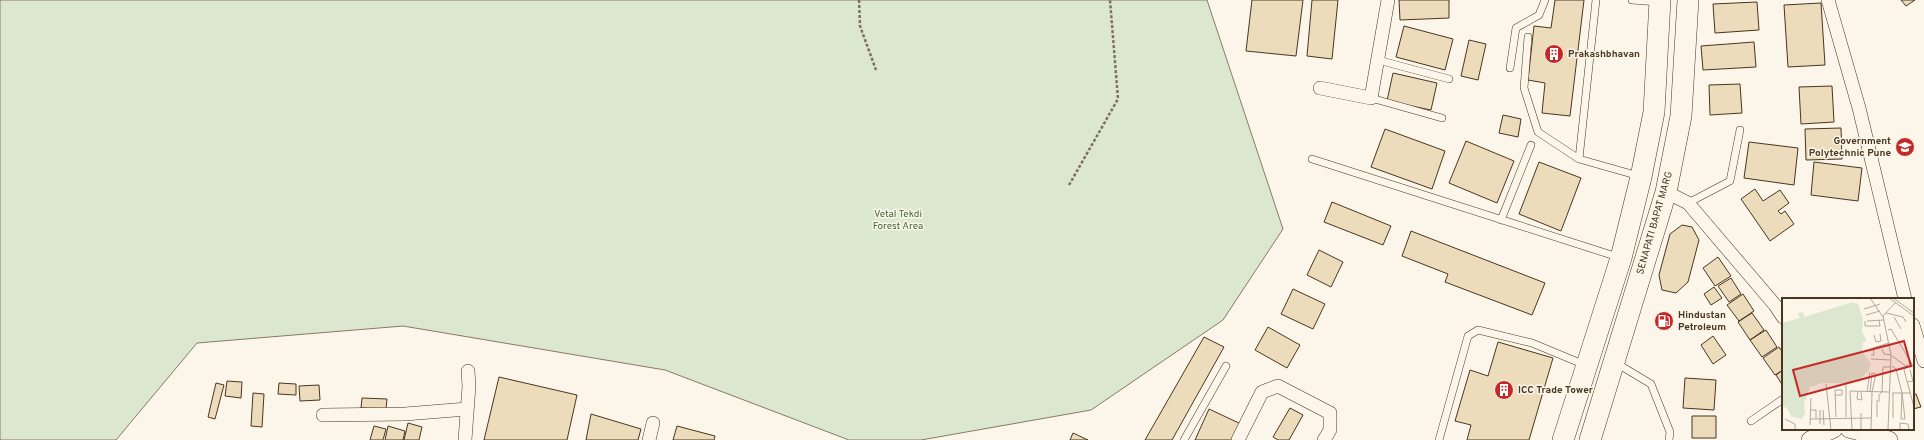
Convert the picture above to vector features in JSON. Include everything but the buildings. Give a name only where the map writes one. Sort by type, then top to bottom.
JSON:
[{"type":"main road","name":"SENAPATI BAPAT MARG","points":[[1590,440],[1666,192],[1681,116],[1688,0]]},
{"type":"main road","points":[[1563,440],[1621,258],[1642,177],[1654,112],[1660,1]]},
{"type":"street","points":[[1320,88],[1372,98],[1388,0]]},
{"type":"street","points":[[1828,0],[1859,108],[1905,298]]},
{"type":"street","points":[[1666,192],[1688,203],[1775,305],[1782,316]]},
{"type":"street","points":[[1914,328],[1924,360]]},
{"type":"street","points":[[465,440],[469,386],[468,371]]},
{"type":"street","points":[[1238,440],[1262,392],[1278,386],[1330,413],[1330,430],[1324,440]]},
{"type":"street","points":[[322,415],[405,414],[467,409]]},
{"type":"street","points":[[649,440],[653,423]]},
{"type":"street","points":[[1810,440],[1832,430]]},
{"type":"street","points":[[1853,430],[1889,440]]},
{"type":"lane","points":[[1510,68],[1516,28],[1539,14],[1545,0]]},
{"type":"lane","points":[[1579,159],[1596,0]]},
{"type":"lane","points":[[1632,0],[1660,1]]},
{"type":"lane","points":[[1528,37],[1524,88],[1538,132],[1579,159],[1642,177]]},
{"type":"lane","points":[[1378,60],[1449,79]]},
{"type":"lane","points":[[1372,98],[1442,118]]},
{"type":"lane","points":[[1688,203],[1730,181],[1740,130]]},
{"type":"lane","points":[[1501,220],[1531,145]]},
{"type":"lane","points":[[1312,160],[1621,258]]},
{"type":"lane","points":[[1439,440],[1468,336],[1472,333],[1478,330],[1532,343],[1587,366]]},
{"type":"lane","points":[[1614,362],[1651,384],[1670,432],[1669,440]]},
{"type":"lane","points":[[1184,440],[1226,366]]},
{"type":"lane","points":[[1751,421],[1782,400]]},
{"type":"path","points":[[859,0],[860,26],[876,70]]},
{"type":"path","points":[[1069,185],[1118,99],[1110,0]]},
{"type":"green space","name":"Vetal Tekdi Forest Area","points":[[0,0],[1207,0],[1283,229],[1223,320],[1091,410],[921,440],[849,440],[665,370],[403,326],[197,343],[116,440],[0,440]]},
{"type":"place","name":"Prakashbhavan","points":[[1554,54]]},
{"type":"place","name":"Government Polytechnic Pune","points":[[1905,147]]},
{"type":"place","name":"Hindustan Petroleum","points":[[1664,321]]},
{"type":"place","name":"ICC Trade Tower","points":[[1504,390]]}]
